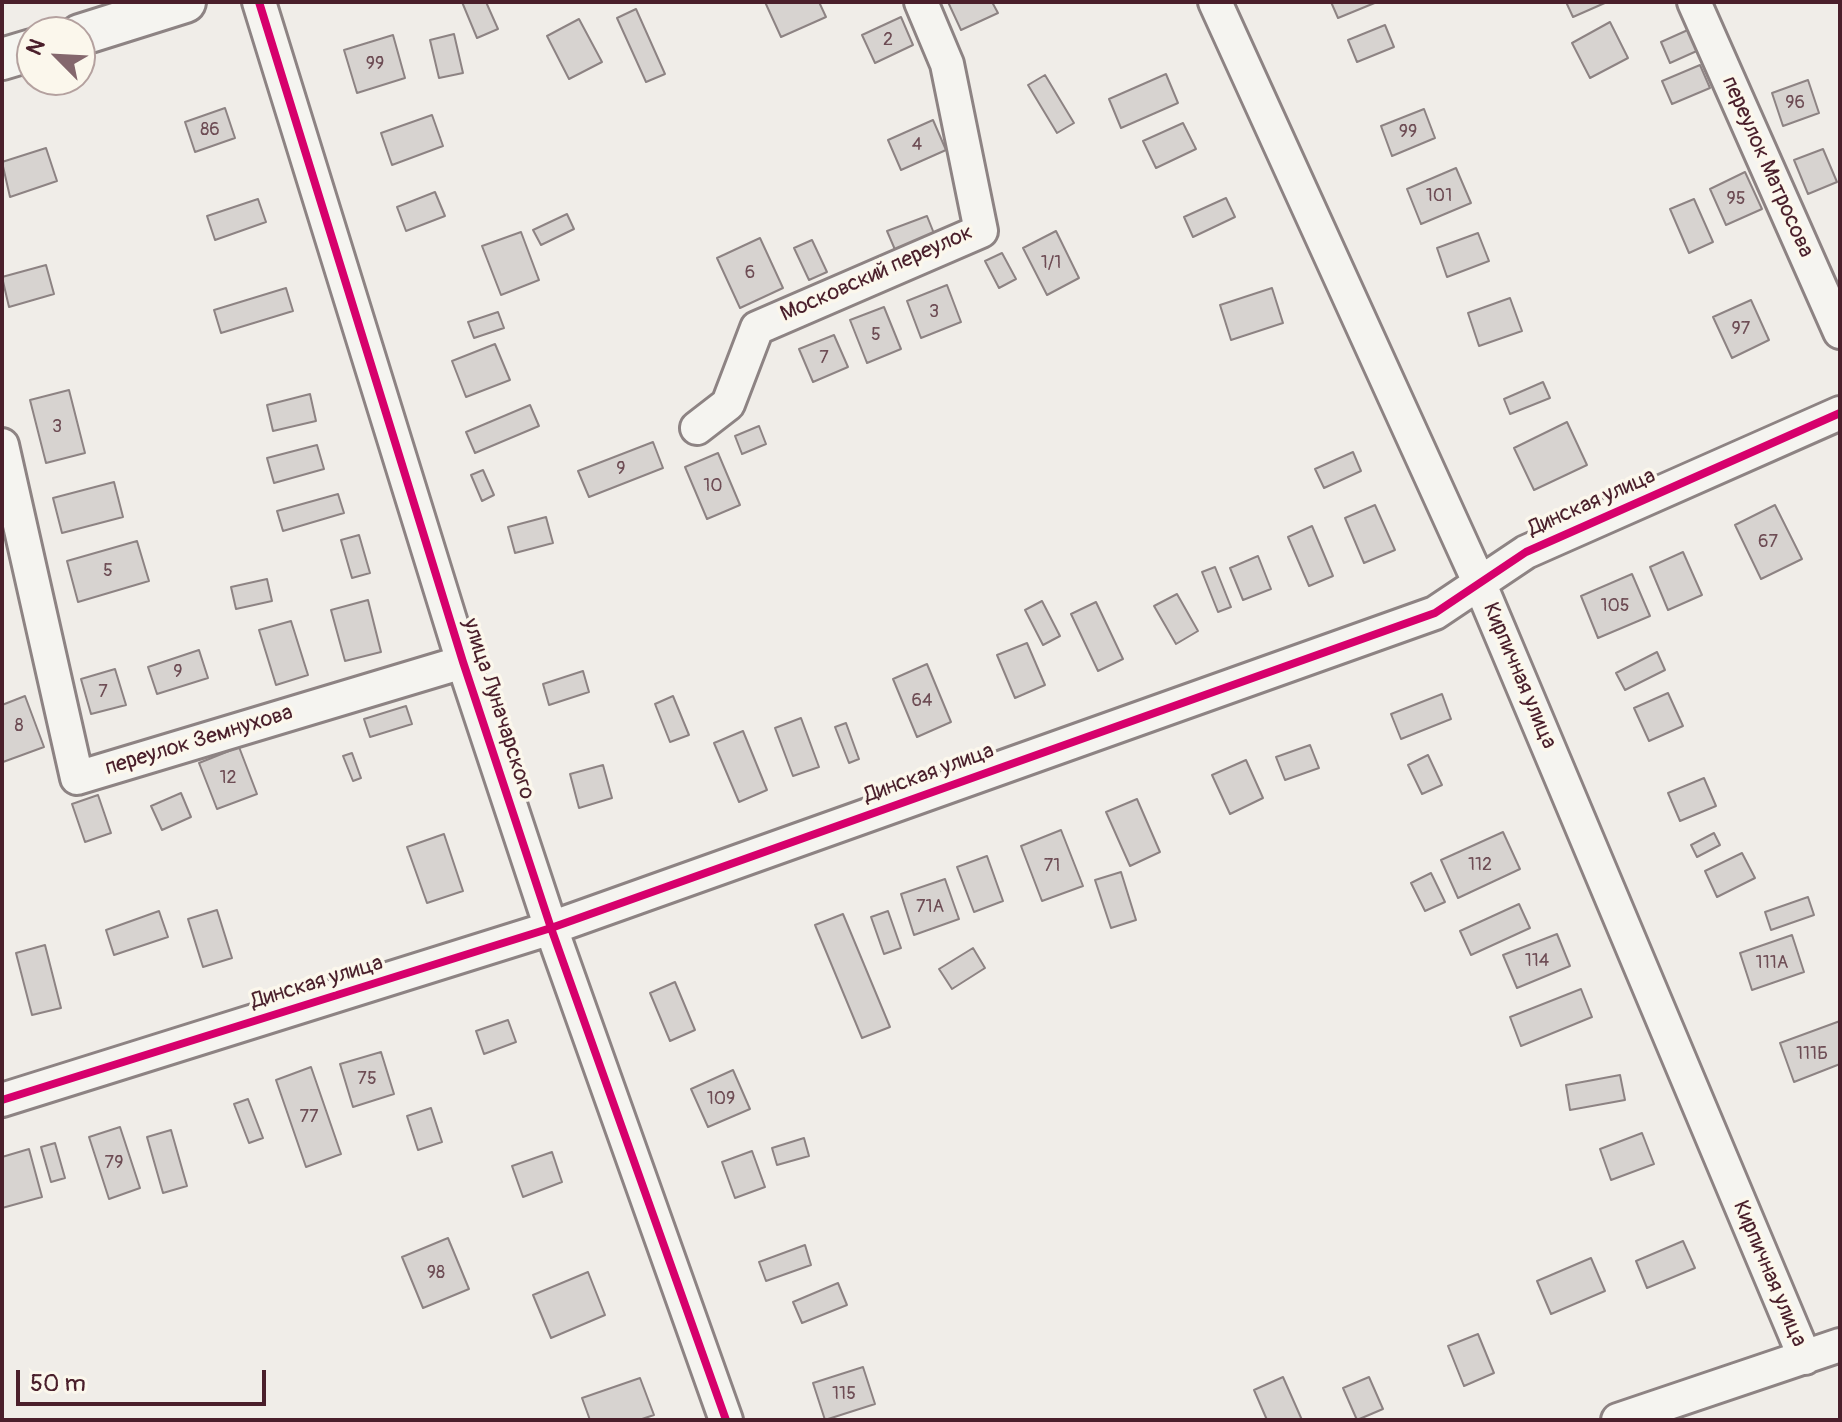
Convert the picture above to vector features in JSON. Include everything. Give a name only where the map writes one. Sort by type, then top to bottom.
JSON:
[{"type":"street","points":[[96,30],[185,2]]},
{"type":"street","name":"улица Луначарского","points":[[259,2],[463,662],[551,928],[726,1420]]},
{"type":"street","name":"Московский переулок","points":[[697,428],[728,404],[757,328],[981,231],[947,64],[921,2]]},
{"type":"street","name":"Кирпичная улица","points":[[1215,2],[1479,582],[1805,1358]]},
{"type":"street","name":"переулок Матросова","points":[[1694,2],[1840,332]]},
{"type":"street","name":"Динская улица","points":[[2,1100],[551,928],[1435,613],[1526,552],[1840,413]]},
{"type":"street","name":"переулок Земнухова","points":[[2,445],[77,778],[463,662]]},
{"type":"street","points":[[1618,1420],[1840,1345]]},
{"type":"building","points":[[462,2],[486,2],[498,29],[477,38]]},
{"type":"building","points":[[765,2],[819,2],[826,17],[781,37]]},
{"type":"building","points":[[948,2],[992,2],[998,13],[961,30]]},
{"type":"building","points":[[1331,2],[1377,2],[1338,18]]},
{"type":"building","points":[[1566,2],[1607,2],[1573,17]]},
{"type":"building","points":[[636,9],[665,74],[646,82],[617,18]]},
{"type":"building","points":[[901,17],[913,45],[875,63],[862,35]]},
{"type":"building","points":[[579,19],[602,62],[569,79],[547,36]]},
{"type":"building","points":[[1610,22],[1628,58],[1590,78],[1572,43]]},
{"type":"building","points":[[1385,25],[1394,47],[1357,62],[1348,40]]},
{"type":"building","points":[[1690,29],[1699,50],[1670,63],[1661,42]]},
{"type":"building","points":[[454,34],[463,73],[439,78],[430,40]]},
{"type":"building","points":[[393,35],[405,78],[357,93],[344,50]]},
{"type":"building","points":[[1700,65],[1710,88],[1672,104],[1662,81]]},
{"type":"building","points":[[1166,74],[1178,103],[1121,128],[1109,99]]},
{"type":"building","points":[[1045,75],[1074,123],[1057,133],[1028,85]]},
{"type":"building","points":[[1808,80],[1819,113],[1783,126],[1772,93]]},
{"type":"building","points":[[225,108],[235,138],[195,152],[185,122]]},
{"type":"building","points":[[1424,109],[1435,138],[1392,156],[1381,126]]},
{"type":"building","points":[[432,115],[443,146],[392,165],[381,133]]},
{"type":"building","points":[[933,120],[946,150],[901,170],[888,140]]},
{"type":"building","points":[[1183,123],[1196,149],[1156,168],[1143,141]]},
{"type":"building","points":[[46,148],[57,181],[10,197],[2,162]]},
{"type":"building","points":[[1823,149],[1837,182],[1808,194],[1794,160]]},
{"type":"building","points":[[1456,168],[1471,203],[1421,224],[1407,189]]},
{"type":"building","points":[[1745,172],[1762,209],[1726,225],[1710,189]]},
{"type":"building","points":[[435,192],[445,216],[406,231],[397,207]]},
{"type":"building","points":[[1226,198],[1235,217],[1193,237],[1184,217]]},
{"type":"building","points":[[258,199],[266,222],[215,240],[207,216]]},
{"type":"building","points":[[1694,199],[1713,242],[1689,253],[1670,209]]},
{"type":"building","points":[[567,214],[574,229],[541,245],[533,230]]},
{"type":"building","points":[[927,216],[935,236],[896,252],[887,231]]},
{"type":"building","points":[[1056,231],[1079,278],[1047,295],[1023,248]]},
{"type":"building","points":[[521,232],[539,280],[501,295],[482,246]]},
{"type":"building","points":[[1478,233],[1489,261],[1447,277],[1437,248]]},
{"type":"building","points":[[760,238],[783,288],[740,308],[717,258]]},
{"type":"building","points":[[812,240],[827,272],[809,280],[794,248]]},
{"type":"building","points":[[1002,253],[1016,279],[999,288],[985,261]]},
{"type":"building","points":[[46,265],[54,294],[9,307],[2,277]]},
{"type":"building","points":[[947,285],[961,322],[921,338],[907,301]]},
{"type":"building","points":[[286,288],[293,311],[221,333],[214,310]]},
{"type":"building","points":[[1272,288],[1283,323],[1231,340],[1220,305]]},
{"type":"building","points":[[1510,298],[1522,331],[1479,346],[1468,313]]},
{"type":"building","points":[[1751,300],[1769,340],[1732,358],[1713,317]]},
{"type":"building","points":[[884,307],[901,349],[867,363],[850,320]]},
{"type":"building","points":[[498,312],[504,328],[474,338],[468,322]]},
{"type":"building","points":[[834,335],[848,367],[813,382],[799,349]]},
{"type":"building","points":[[495,344],[510,380],[466,397],[452,361]]},
{"type":"building","points":[[1543,382],[1550,398],[1510,414],[1504,399]]},
{"type":"building","points":[[69,390],[85,453],[46,463],[30,400]]},
{"type":"building","points":[[310,394],[316,421],[273,431],[267,405]]},
{"type":"building","points":[[530,405],[539,426],[475,453],[466,432]]},
{"type":"building","points":[[1567,422],[1587,465],[1534,490],[1514,448]]},
{"type":"building","points":[[759,426],[766,444],[742,454],[735,436]]},
{"type":"building","points":[[653,442],[663,468],[589,497],[578,471]]},
{"type":"building","points":[[317,445],[324,469],[274,483],[267,458]]},
{"type":"building","points":[[1353,452],[1361,471],[1324,488],[1315,469]]},
{"type":"building","points":[[718,453],[740,505],[707,519],[685,467]]},
{"type":"building","points":[[483,470],[494,495],[482,501],[471,475]]},
{"type":"building","points":[[114,482],[123,517],[62,533],[53,498]]},
{"type":"building","points":[[338,494],[344,513],[283,531],[277,511]]},
{"type":"building","points":[[1375,505],[1395,550],[1364,563],[1345,518]]},
{"type":"building","points":[[1775,505],[1802,559],[1761,579],[1735,525]]},
{"type":"building","points":[[546,517],[553,543],[515,553],[508,527]]},
{"type":"building","points":[[1312,526],[1333,576],[1309,586],[1288,537]]},
{"type":"building","points":[[359,535],[370,573],[352,578],[341,540]]},
{"type":"building","points":[[137,541],[149,581],[78,602],[67,561]]},
{"type":"building","points":[[1683,552],[1702,595],[1668,610],[1650,567]]},
{"type":"building","points":[[1258,556],[1271,589],[1243,600],[1230,568]]},
{"type":"building","points":[[1215,567],[1231,607],[1218,612],[1202,572]]},
{"type":"building","points":[[1632,574],[1650,616],[1598,638],[1581,596]]},
{"type":"building","points":[[267,579],[272,601],[236,609],[231,587]]},
{"type":"building","points":[[1177,594],[1198,631],[1176,644],[1154,606]]},
{"type":"building","points":[[368,600],[381,652],[345,661],[331,610]]},
{"type":"building","points":[[1042,601],[1060,636],[1043,645],[1025,610]]},
{"type":"building","points":[[1096,602],[1123,659],[1098,671],[1071,614]]},
{"type":"building","points":[[291,621],[308,675],[276,685],[259,630]]},
{"type":"building","points":[[1027,643],[1045,685],[1015,698],[997,655]]},
{"type":"building","points":[[199,650],[208,678],[157,694],[148,667]]},
{"type":"building","points":[[1657,652],[1665,670],[1625,690],[1616,673]]},
{"type":"building","points":[[927,664],[951,722],[917,737],[893,679]]},
{"type":"building","points":[[115,669],[126,705],[91,714],[81,679]]},
{"type":"building","points":[[583,671],[589,692],[549,705],[543,684]]},
{"type":"building","points":[[1668,693],[1683,726],[1649,741],[1634,708]]},
{"type":"building","points":[[1442,694],[1451,719],[1401,739],[1391,714]]},
{"type":"building","points":[[25,696],[44,747],[3,762],[2,705]]},
{"type":"building","points":[[673,696],[689,735],[670,742],[655,704]]},
{"type":"building","points":[[406,706],[412,724],[370,737],[364,719]]},
{"type":"building","points":[[801,718],[819,767],[793,776],[775,728]]},
{"type":"building","points":[[846,723],[859,759],[849,763],[835,727]]},
{"type":"building","points":[[743,731],[767,790],[739,802],[714,743]]},
{"type":"building","points":[[1310,745],[1319,768],[1285,780],[1276,757]]},
{"type":"building","points":[[239,747],[257,794],[217,809],[199,763]]},
{"type":"building","points":[[352,753],[361,778],[353,781],[343,756]]},
{"type":"building","points":[[1428,755],[1442,785],[1422,794],[1408,765]]},
{"type":"building","points":[[1246,760],[1263,798],[1230,814],[1212,775]]},
{"type":"building","points":[[603,765],[612,798],[579,808],[570,774]]},
{"type":"building","points":[[1704,778],[1716,806],[1680,821],[1668,793]]},
{"type":"building","points":[[181,793],[191,817],[162,830],[151,806]]},
{"type":"building","points":[[98,795],[111,833],[85,842],[72,804]]},
{"type":"building","points":[[1137,799],[1160,852],[1130,866],[1106,812]]},
{"type":"building","points":[[1061,830],[1083,886],[1042,901],[1021,846]]},
{"type":"building","points":[[1503,832],[1520,869],[1458,898],[1441,860]]},
{"type":"building","points":[[1714,833],[1720,845],[1697,857],[1691,845]]},
{"type":"building","points":[[444,834],[463,891],[427,903],[407,847]]},
{"type":"building","points":[[1742,853],[1755,878],[1717,897],[1705,871]]},
{"type":"building","points":[[987,856],[1003,901],[974,912],[957,867]]},
{"type":"building","points":[[1121,872],[1136,920],[1111,928],[1095,880]]},
{"type":"building","points":[[1431,873],[1445,902],[1425,911],[1411,883]]},
{"type":"building","points":[[945,879],[959,919],[914,935],[901,894]]},
{"type":"building","points":[[1808,897],[1814,915],[1771,930],[1765,912]]},
{"type":"building","points":[[1519,904],[1530,928],[1471,955],[1460,931]]},
{"type":"building","points":[[217,910],[232,958],[203,967],[188,919]]},
{"type":"building","points":[[159,911],[168,937],[114,955],[106,930]]},
{"type":"building","points":[[888,911],[901,948],[884,954],[871,917]]},
{"type":"building","points":[[843,914],[890,1027],[862,1038],[815,925]]},
{"type":"building","points":[[1557,934],[1570,966],[1517,988],[1503,955]]},
{"type":"building","points":[[1792,935],[1804,972],[1752,990],[1740,953]]},
{"type":"building","points":[[45,945],[61,1008],[32,1015],[16,953]]},
{"type":"building","points":[[973,948],[985,968],[952,989],[939,969]]},
{"type":"building","points":[[675,982],[695,1030],[670,1041],[650,993]]},
{"type":"building","points":[[1581,989],[1592,1017],[1521,1046],[1510,1017]]},
{"type":"building","points":[[508,1020],[516,1042],[484,1054],[476,1031]]},
{"type":"building","points":[[1840,1021],[1840,1064],[1794,1082],[1780,1043]]},
{"type":"building","points":[[381,1052],[394,1094],[353,1107],[340,1064]]},
{"type":"building","points":[[311,1067],[341,1154],[306,1167],[276,1080]]},
{"type":"building","points":[[733,1070],[750,1109],[708,1127],[691,1089]]},
{"type":"building","points":[[1620,1075],[1625,1100],[1570,1110],[1566,1085]]},
{"type":"building","points":[[248,1099],[263,1138],[249,1143],[234,1104]]},
{"type":"building","points":[[431,1108],[442,1142],[418,1150],[407,1116]]},
{"type":"building","points":[[120,1127],[140,1188],[109,1199],[89,1137]]},
{"type":"building","points":[[171,1130],[187,1186],[163,1193],[147,1137]]},
{"type":"building","points":[[1642,1133],[1654,1164],[1611,1180],[1600,1149]]},
{"type":"building","points":[[804,1138],[809,1156],[777,1165],[772,1148]]},
{"type":"building","points":[[55,1143],[65,1178],[51,1182],[41,1147]]},
{"type":"building","points":[[29,1149],[42,1197],[2,1208],[2,1157]]},
{"type":"building","points":[[752,1151],[765,1187],[735,1198],[722,1162]]},
{"type":"building","points":[[552,1152],[562,1182],[523,1197],[512,1166]]},
{"type":"building","points":[[448,1238],[469,1289],[423,1308],[402,1257]]},
{"type":"building","points":[[1683,1241],[1695,1268],[1647,1288],[1636,1261]]},
{"type":"building","points":[[805,1245],[811,1265],[766,1281],[759,1262]]},
{"type":"building","points":[[1591,1258],[1605,1291],[1551,1314],[1537,1281]]},
{"type":"building","points":[[588,1272],[605,1315],[551,1338],[533,1295]]},
{"type":"building","points":[[838,1283],[847,1305],[802,1323],[793,1302]]},
{"type":"building","points":[[1478,1334],[1494,1373],[1464,1386],[1448,1346]]},
{"type":"building","points":[[863,1367],[875,1404],[825,1420],[813,1383]]},
{"type":"building","points":[[1283,1377],[1302,1420],[1267,1420],[1254,1390]]},
{"type":"building","points":[[1369,1377],[1383,1409],[1357,1420],[1343,1388]]},
{"type":"building","points":[[640,1378],[654,1415],[639,1420],[590,1420],[582,1398]]},
{"type":"cycle path","points":[[259,2],[463,662],[551,928],[726,1420]]},
{"type":"cycle path","points":[[2,1100],[551,928],[1435,613],[1526,552],[1840,413]]}]
